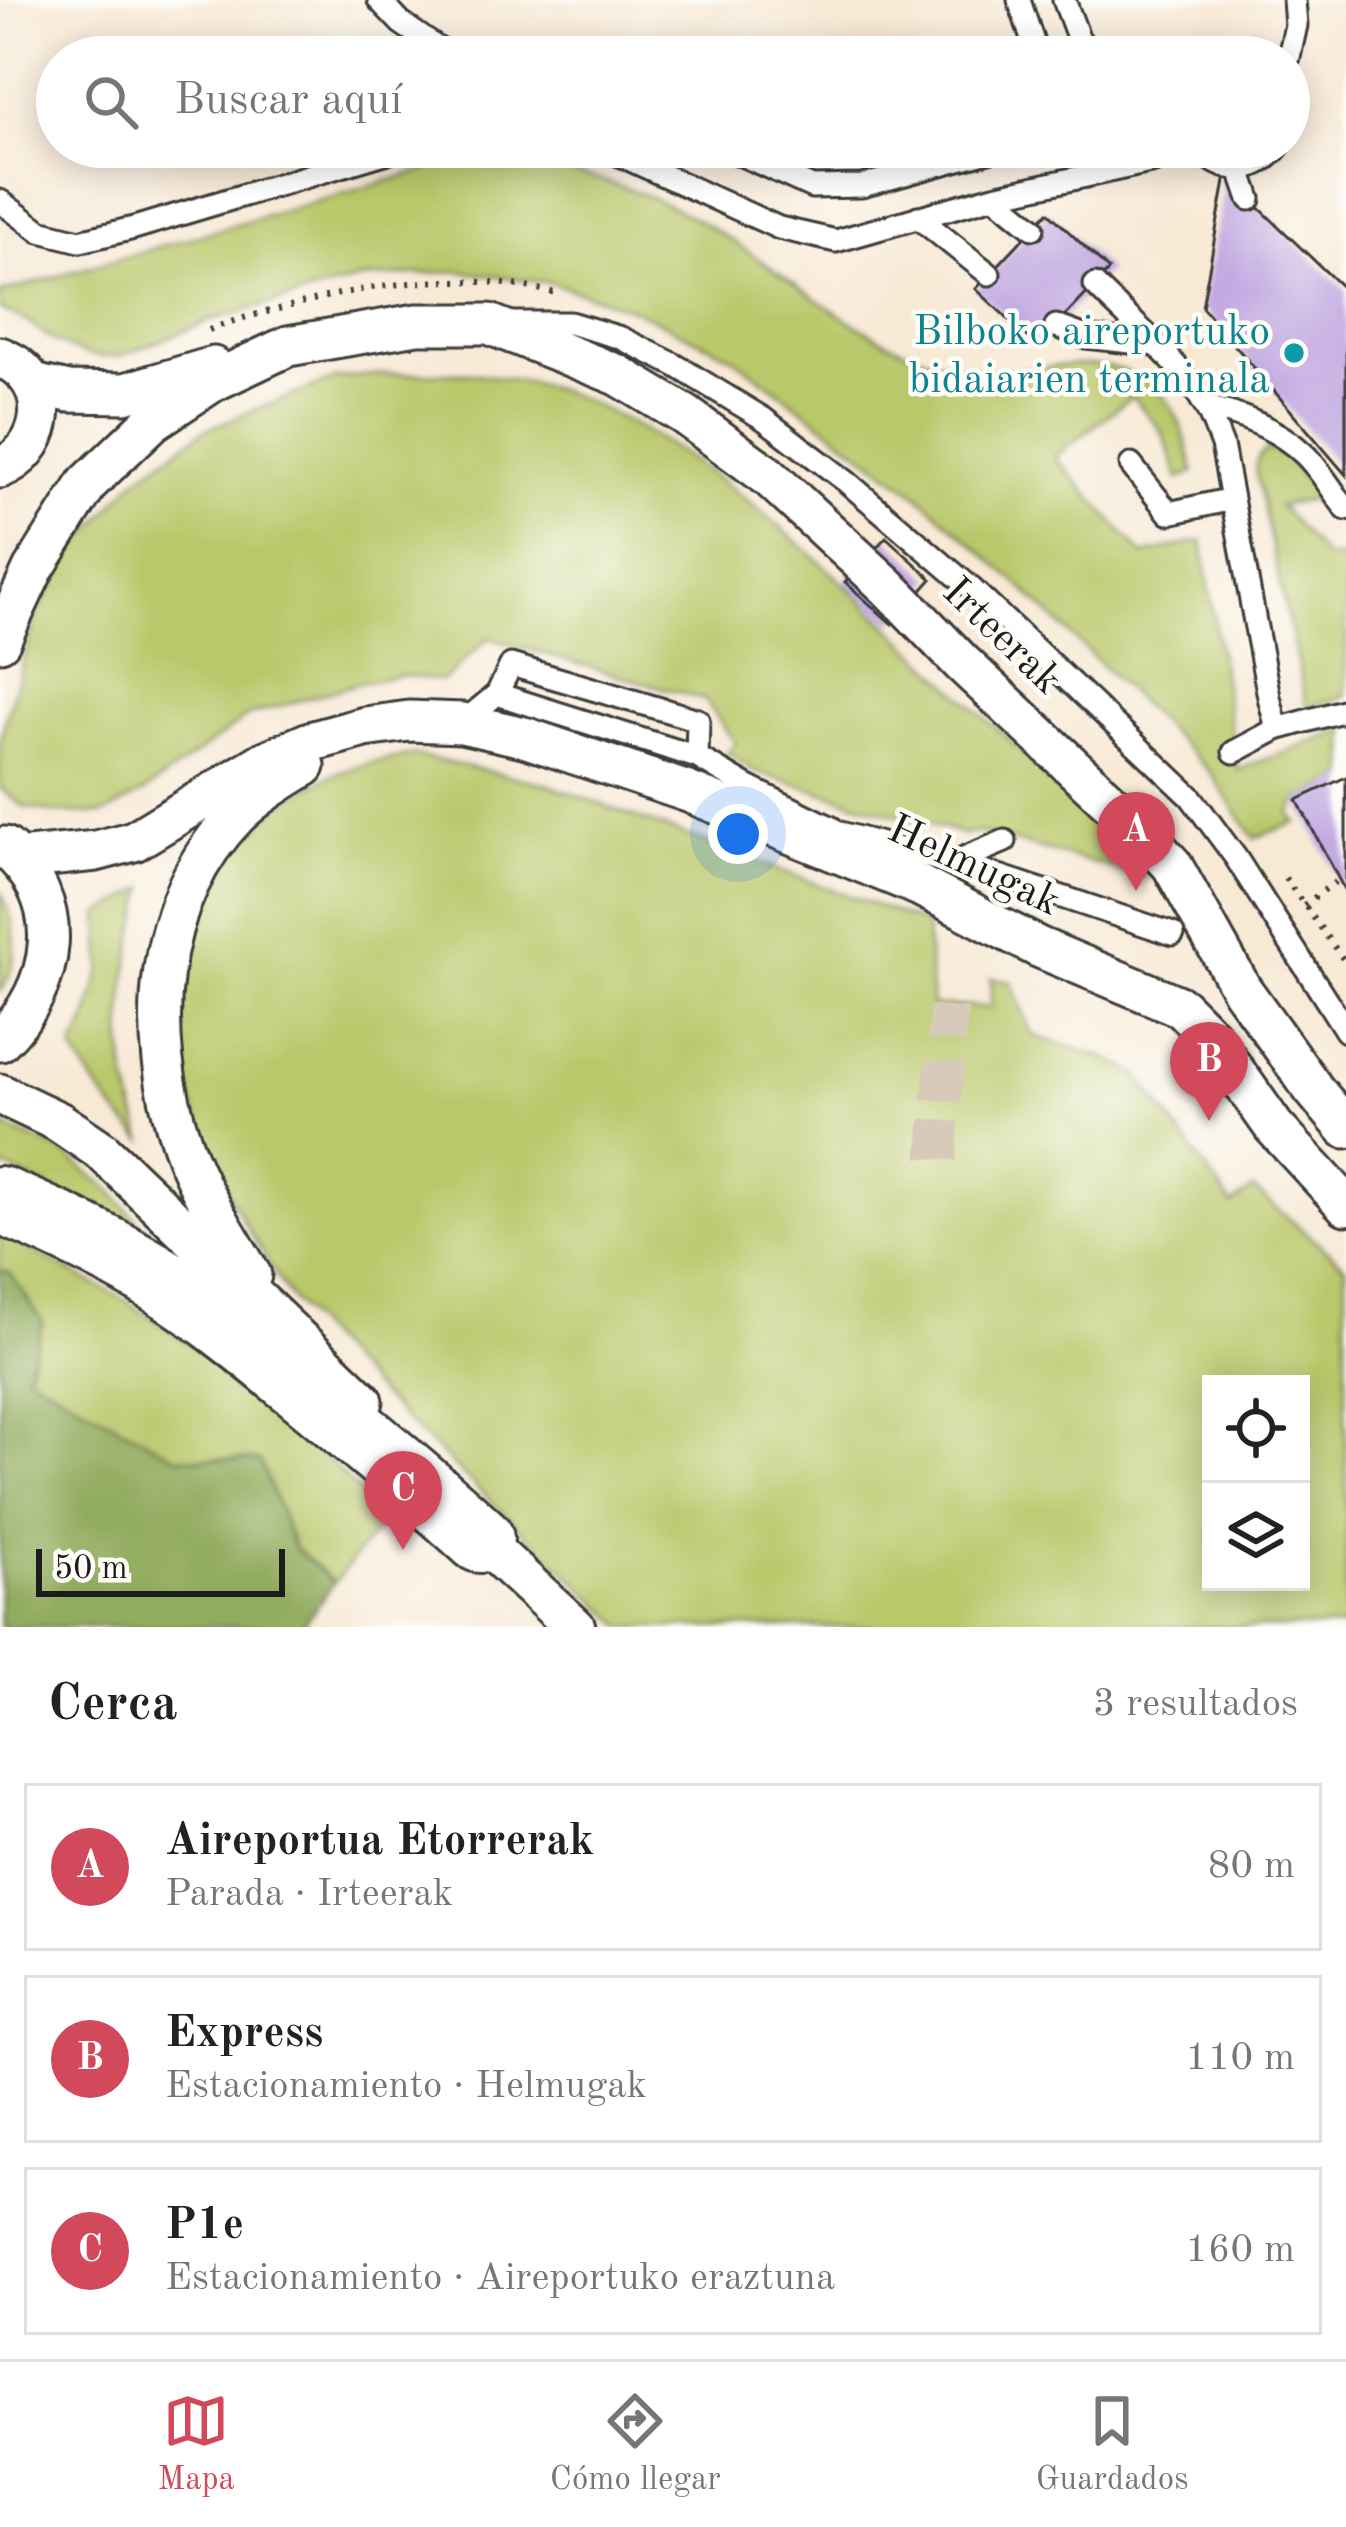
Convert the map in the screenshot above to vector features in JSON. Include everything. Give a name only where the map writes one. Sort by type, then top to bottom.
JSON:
[{"type":"highway","points":[[0,1199],[121,1257],[187,1297],[264,1355],[480,1539]]},
{"type":"street","points":[[33,384],[69,392],[125,393],[288,346],[417,324],[489,324]]},
{"type":"street","name":"Irteerak","points":[[489,324],[618,375],[685,415],[768,476],[887,586],[1172,865],[1242,990],[1346,1128]]},
{"type":"street","points":[[0,641],[33,570],[88,483],[153,421],[212,382],[288,346]]},
{"type":"street","points":[[0,357],[19,367],[33,384],[40,405],[38,428],[29,448],[0,468]]},
{"type":"street","name":"Helmugak","points":[[10,851],[96,851],[134,841],[264,762],[310,742],[409,721],[462,723],[693,774],[1038,947],[1181,1007],[1210,1036],[1274,1126],[1346,1205]]},
{"type":"street","points":[[274,1315],[213,1210],[183,1147],[166,1090],[160,1024],[166,959],[182,899],[202,861],[238,814],[364,727]]},
{"type":"street","points":[[0,1041],[25,1016],[40,986],[48,953],[47,920],[37,888],[10,851]]},
{"type":"street","points":[[0,1094],[59,1122],[102,1151],[406,1445],[455,1499],[480,1539],[575,1627]]},
{"type":"lane","points":[[379,0],[420,36]]},
{"type":"lane","points":[[1018,0],[1031,36]]},
{"type":"lane","points":[[1064,0],[1078,36]]},
{"type":"lane","points":[[1294,0],[1294,36]]},
{"type":"lane","points":[[0,201],[40,231],[80,241],[335,168]]},
{"type":"lane","points":[[648,168],[779,228],[836,241],[994,196],[1117,168]]},
{"type":"lane","points":[[770,168],[812,187],[862,187],[929,168]]},
{"type":"lane","points":[[1233,168],[1247,168]]},
{"type":"lane","points":[[1240,170],[1250,199]]},
{"type":"lane","points":[[994,196],[1033,228]]},
{"type":"lane","points":[[919,217],[989,274]]},
{"type":"lane","points":[[1095,285],[1157,345],[1206,407],[1222,445],[1277,729]]},
{"type":"lane","points":[[489,324],[570,323],[621,338],[764,418],[847,482],[973,589],[1191,797],[1237,858],[1346,1031]]},
{"type":"lane","points":[[1056,326],[1086,338],[1157,345]]},
{"type":"lane","points":[[1206,407],[1234,412],[1304,453],[1346,509]]},
{"type":"lane","points":[[1131,465],[1169,513],[1232,499]]},
{"type":"lane","points":[[462,723],[497,694],[511,665],[698,720],[693,774]]},
{"type":"lane","points":[[497,694],[844,834],[996,875],[1173,934]]},
{"type":"lane","points":[[1234,752],[1277,729],[1346,710]]},
{"type":"lane","points":[[693,774],[748,787],[844,834]]},
{"type":"lane","points":[[952,863],[1005,842]]},
{"type":"path","points":[[1304,905],[1338,880]]},
{"type":"green space","points":[[432,168],[551,168],[642,194],[723,235],[875,335],[927,358],[990,371],[1108,367],[1155,387],[1178,420],[1194,472],[1179,479],[1163,433],[1132,396],[1055,457],[1143,555],[1202,540],[1237,770],[1346,730],[1346,777],[1297,800],[1291,815],[1297,822],[1254,838],[1210,772],[1029,594],[918,495],[733,357],[635,310],[552,283],[456,271],[363,279],[214,319],[121,356],[103,357],[54,341],[0,309],[0,293]]},
{"type":"green space","points":[[470,373],[576,397],[629,422],[727,485],[859,598],[1046,775],[1144,877],[979,832],[964,835],[755,772],[727,753],[735,743],[705,700],[489,638],[443,681],[401,675],[249,715],[146,791],[104,814],[24,807],[0,788],[0,738],[37,613],[75,549],[135,480],[204,430],[335,379]]},
{"type":"green space","points":[[1266,450],[1284,455],[1319,498],[1279,506],[1326,558],[1338,557],[1346,566],[1346,696],[1307,708],[1256,474],[1257,460]]},
{"type":"green space","points":[[413,755],[546,784],[926,924],[932,1006],[991,1007],[991,978],[1011,982],[1032,1035],[1111,1060],[1138,1075],[1232,1205],[1253,1189],[1346,1266],[1346,1627],[624,1627],[395,1410],[294,1302],[243,1221],[214,1162],[192,1100],[179,993],[204,902],[228,860],[260,823],[298,793],[364,765]]},
{"type":"green space","points":[[146,888],[123,1021],[126,1075],[143,1140],[104,1098],[73,1049],[102,968],[100,914]]},
{"type":"green space","points":[[0,891],[15,942],[12,968],[0,992]]},
{"type":"green space","points":[[0,1125],[61,1151],[112,1191],[154,1242],[0,1165]]},
{"type":"green space","points":[[0,1234],[127,1301],[220,1365],[296,1427],[385,1519],[334,1583],[294,1548],[260,1461],[176,1457],[26,1374],[11,1274],[0,1270]]},
{"type":"green space","points":[[0,1270],[10,1273],[43,1322],[27,1374],[176,1457],[260,1461],[294,1548],[334,1583],[304,1623],[307,1627],[0,1627]]},
{"type":"building","name":"Bilboko aireportuko bidaiarien terminala","points":[[1226,176],[1346,291],[1346,475],[1202,307]]},
{"type":"building","points":[[1048,212],[1109,270],[1037,346],[976,289]]},
{"type":"building","points":[[886,537],[932,579],[892,624],[845,582]]},
{"type":"building","points":[[1346,777],[1346,893],[1297,800]]},
{"type":"tunnel","points":[[937,1159],[949,1007]]},
{"type":"place","name":"Bilboko aireportuko bidaiarien terminala","points":[[1294,353]]},
{"type":"place","name":"Aireportua Etorrerak","points":[[1136,891]]},
{"type":"place","name":"Express","points":[[1209,1121]]},
{"type":"place","name":"P1e","points":[[403,1550]]}]
